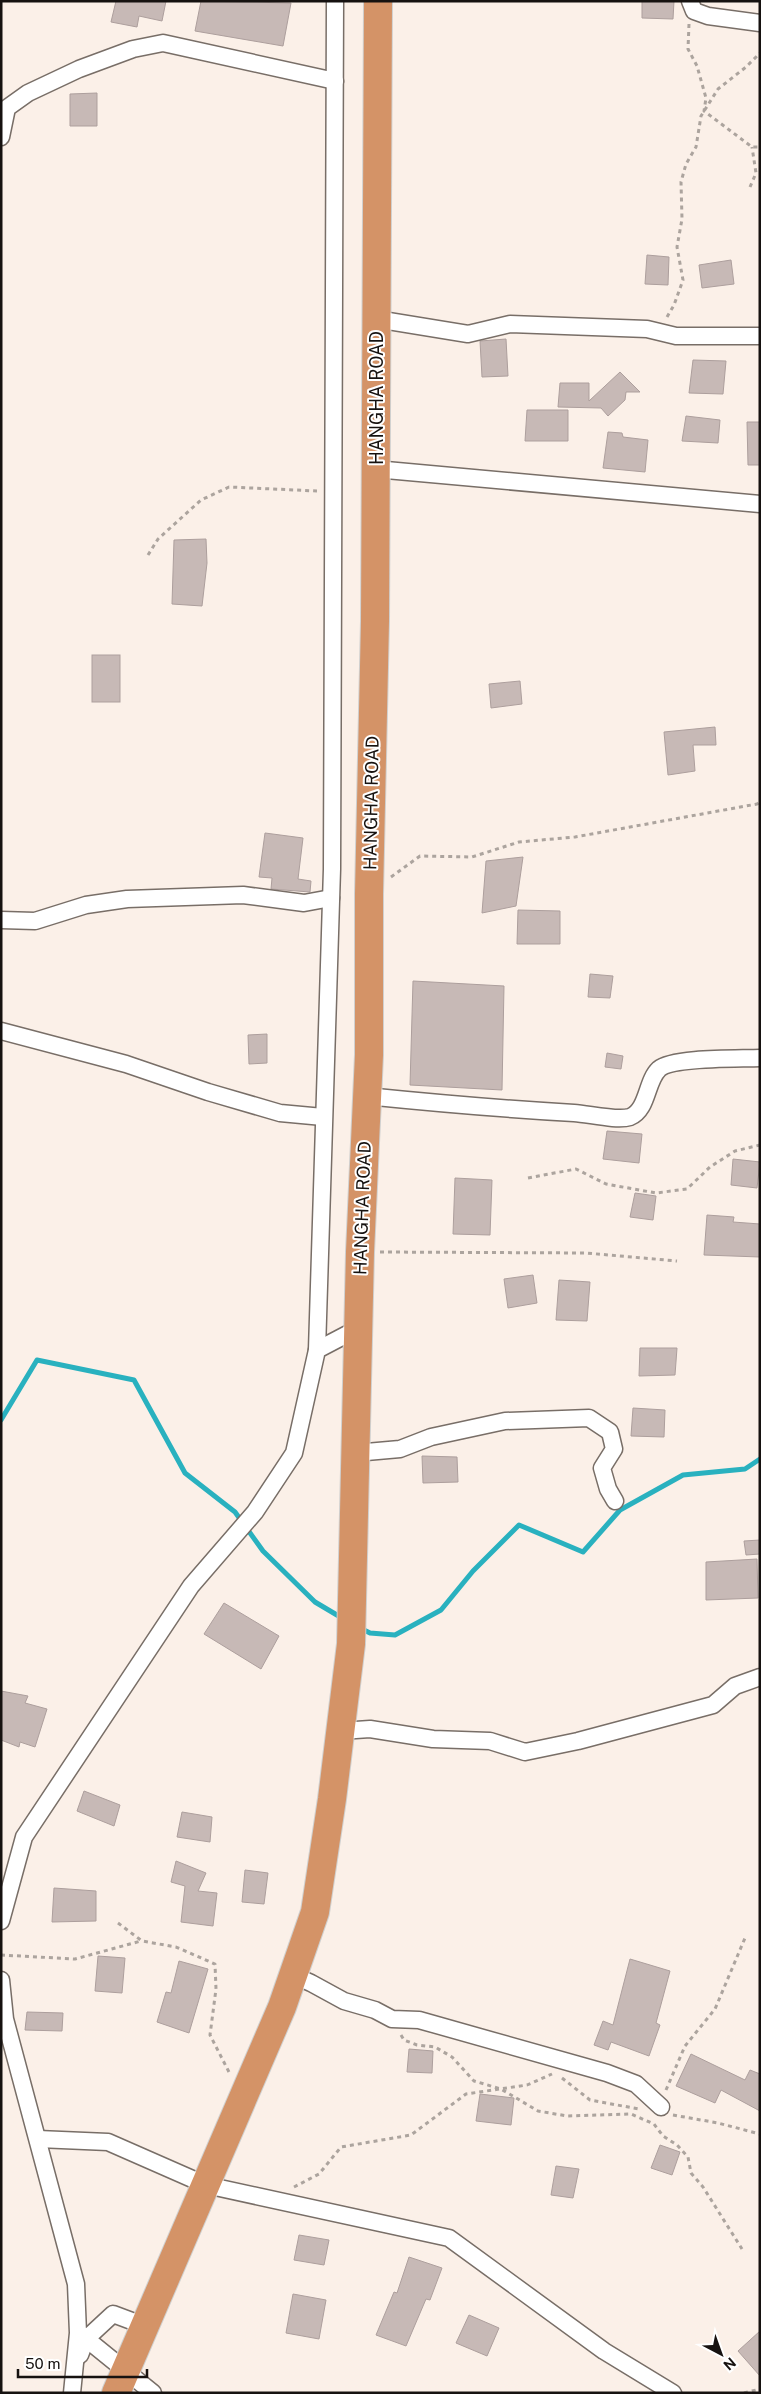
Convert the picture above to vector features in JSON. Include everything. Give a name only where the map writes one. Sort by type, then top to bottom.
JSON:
[{"type":"highway","name":"HANGHA ROAD","points":[[121,2382],[206,2185],[242,2096],[282,2007],[314,1912],[341,1730],[351,1644],[360,1252],[369,1055],[378,1]]},
{"type":"street","points":[[1,1921],[24,1837],[191,1586],[255,1512],[294,1453],[317,1350],[331,898],[334,654],[335,1]]},
{"type":"street","points":[[690,1],[694,11],[708,16],[760,23]]},
{"type":"street","points":[[1,137],[7,108],[28,93],[79,69],[133,49],[163,43],[335,81]]},
{"type":"street","points":[[376,319],[468,334],[510,324],[647,329],[676,336],[760,336]]},
{"type":"street","points":[[375,469],[760,504]]},
{"type":"street","points":[[1,920],[35,921],[86,905],[128,899],[243,895],[304,903],[331,898]]},
{"type":"street","points":[[1,1031],[126,1064],[208,1092],[280,1113],[323,1117]]},
{"type":"street","points":[[366,1096],[623,1118],[631,1116],[640,1110],[656,1073],[666,1065],[684,1061],[760,1058]]},
{"type":"street","points":[[317,1350],[359,1328]]},
{"type":"street","points":[[355,1453],[400,1449],[430,1437],[505,1421],[590,1418],[610,1432],[614,1449],[602,1468],[608,1489],[615,1501]]},
{"type":"street","points":[[341,1730],[370,1729],[433,1738],[490,1741],[525,1752],[578,1741],[713,1705],[735,1686],[760,1677]]},
{"type":"street","points":[[293,1975],[344,2001],[376,2010],[392,2019],[420,2020],[607,2073],[636,2084],[661,2110]]},
{"type":"street","points":[[1,1980],[6,2019],[76,2284],[82,2336],[72,2385],[65,2393]]},
{"type":"street","points":[[38,2139],[108,2142],[206,2185],[449,2238],[604,2351],[673,2393]]},
{"type":"street","points":[[82,2336],[113,2314],[145,2326]]},
{"type":"street","points":[[82,2336],[121,2382],[153,2393]]},
{"type":"path","points":[[689,18],[688,49],[697,66],[706,98],[704,111]]},
{"type":"path","points":[[660,332],[674,305],[683,280],[677,247],[682,219],[681,182],[686,164],[696,147],[701,116],[718,88],[746,67],[760,53]]},
{"type":"path","points":[[704,111],[752,146],[760,147]]},
{"type":"path","points":[[750,186],[756,174],[752,146]]},
{"type":"path","points":[[148,555],[158,539],[202,500],[228,487],[333,492]]},
{"type":"path","points":[[369,894],[420,856],[472,857],[519,842],[575,837],[760,802]]},
{"type":"path","points":[[528,1178],[576,1169],[606,1184],[656,1192],[687,1189],[710,1167],[735,1151],[760,1145]]},
{"type":"path","points":[[360,1252],[586,1253],[677,1261]]},
{"type":"path","points":[[118,1923],[142,1941]]},
{"type":"path","points":[[661,2110],[668,2084],[685,2046],[715,2009],[745,1938]]},
{"type":"path","points":[[1,1955],[75,1958],[142,1941],[176,1947],[215,1964],[216,1990],[210,2035],[242,2096]]},
{"type":"path","points":[[392,2019],[404,2040],[417,2045],[435,2047],[452,2057],[474,2081],[501,2089],[538,2111],[554,2115],[592,2117],[631,2114],[654,2124],[663,2136],[677,2145],[688,2157],[691,2173],[703,2187],[742,2249]]},
{"type":"path","points":[[273,2199],[318,2174],[341,2147],[411,2135],[466,2094],[527,2085],[555,2073],[590,2100],[661,2110],[760,2134]]},
{"type":"path","points":[[744,2393],[760,2389]]},
{"type":"building","points":[[116,1],[166,1],[162,21],[139,16],[137,27],[111,22]]},
{"type":"building","points":[[201,1],[291,3],[283,46],[195,31]]},
{"type":"building","points":[[642,1],[674,1],[673,19],[642,18]]},
{"type":"building","points":[[97,93],[97,126],[70,126],[70,94]]},
{"type":"building","points":[[647,255],[669,257],[668,285],[645,284]]},
{"type":"building","points":[[731,260],[734,284],[702,288],[699,265]]},
{"type":"building","points":[[506,339],[508,376],[482,377],[480,341]]},
{"type":"building","points":[[693,360],[726,361],[723,394],[689,393]]},
{"type":"building","points":[[620,372],[640,392],[626,392],[625,400],[608,416],[601,408],[558,407],[560,383],[589,383],[589,401]]},
{"type":"building","points":[[527,410],[568,410],[568,441],[525,441]]},
{"type":"building","points":[[686,416],[720,420],[718,443],[682,441]]},
{"type":"building","points":[[747,422],[760,422],[760,465],[748,465]]},
{"type":"building","points":[[608,432],[622,433],[623,437],[648,440],[645,472],[603,468]]},
{"type":"building","points":[[206,539],[207,563],[202,606],[172,604],[174,540]]},
{"type":"building","points":[[92,655],[120,655],[120,702],[92,702]]},
{"type":"building","points":[[520,681],[522,704],[491,708],[489,684]]},
{"type":"building","points":[[715,727],[716,745],[693,745],[695,771],[668,775],[664,732]]},
{"type":"building","points":[[265,833],[303,838],[298,879],[311,881],[310,892],[271,889],[272,878],[259,877]]},
{"type":"building","points":[[523,857],[516,906],[482,913],[486,861]]},
{"type":"building","points":[[518,910],[560,911],[560,944],[517,944]]},
{"type":"building","points":[[590,974],[613,976],[610,998],[588,997]]},
{"type":"building","points":[[413,981],[504,986],[502,1090],[410,1085]]},
{"type":"building","points":[[267,1034],[267,1063],[249,1064],[248,1035]]},
{"type":"building","points":[[607,1053],[623,1056],[621,1069],[605,1067]]},
{"type":"building","points":[[607,1131],[642,1134],[639,1163],[603,1159]]},
{"type":"building","points":[[733,1159],[760,1162],[757,1188],[731,1185]]},
{"type":"building","points":[[455,1178],[492,1180],[490,1235],[453,1234]]},
{"type":"building","points":[[635,1193],[656,1196],[653,1220],[630,1217]]},
{"type":"building","points":[[707,1215],[734,1217],[733,1222],[760,1224],[760,1257],[704,1255]]},
{"type":"building","points":[[533,1275],[537,1303],[508,1308],[504,1279]]},
{"type":"building","points":[[559,1280],[590,1282],[587,1321],[556,1320]]},
{"type":"building","points":[[640,1348],[677,1348],[675,1375],[639,1376]]},
{"type":"building","points":[[633,1408],[665,1410],[664,1437],[631,1436]]},
{"type":"building","points":[[422,1456],[457,1457],[458,1482],[423,1483]]},
{"type":"building","points":[[760,1540],[760,1554],[746,1555],[744,1541]]},
{"type":"building","points":[[757,1559],[758,1598],[706,1600],[706,1562]]},
{"type":"building","points":[[224,1603],[279,1636],[261,1669],[204,1634]]},
{"type":"building","points":[[1,1691],[28,1696],[25,1703],[47,1709],[35,1747],[20,1742],[19,1747],[1,1740]]},
{"type":"building","points":[[84,1791],[120,1805],[114,1826],[77,1811]]},
{"type":"building","points":[[182,1812],[212,1817],[210,1842],[177,1837]]},
{"type":"building","points":[[176,1861],[206,1873],[198,1891],[217,1893],[213,1926],[181,1922],[185,1886],[171,1882]]},
{"type":"building","points":[[245,1870],[268,1873],[264,1904],[242,1902]]},
{"type":"building","points":[[54,1888],[96,1891],[96,1921],[52,1922]]},
{"type":"building","points":[[98,1956],[125,1958],[122,1993],[95,1991]]},
{"type":"building","points":[[630,1959],[670,1971],[656,2023],[660,2025],[649,2056],[611,2042],[608,2050],[594,2045],[603,2021],[613,2025]]},
{"type":"building","points":[[179,1961],[208,1969],[189,2033],[157,2022],[166,1992],[171,1993]]},
{"type":"building","points":[[27,2012],[63,2013],[62,2031],[25,2030]]},
{"type":"building","points":[[409,2049],[433,2051],[432,2073],[407,2072]]},
{"type":"building","points":[[691,2054],[745,2080],[750,2070],[760,2074],[760,2111],[721,2090],[715,2103],[676,2086]]},
{"type":"building","points":[[480,2094],[514,2098],[511,2125],[476,2121]]},
{"type":"building","points":[[660,2145],[680,2152],[672,2175],[651,2168]]},
{"type":"building","points":[[556,2166],[579,2169],[573,2198],[551,2195]]},
{"type":"building","points":[[299,2235],[329,2240],[324,2265],[294,2260]]},
{"type":"building","points":[[409,2257],[442,2268],[430,2300],[426,2299],[406,2346],[376,2335],[394,2292],[397,2293]]},
{"type":"building","points":[[293,2294],[326,2300],[319,2339],[286,2333]]},
{"type":"building","points":[[469,2315],[499,2328],[487,2356],[456,2343]]},
{"type":"building","points":[[760,2331],[760,2376],[738,2351]]},
{"type":"waterway","points":[[1,1420],[37,1360],[134,1380],[185,1473],[235,1512],[263,1551],[315,1602],[342,1618]]},
{"type":"waterway","points":[[360,1628],[370,1633],[395,1635],[441,1610],[473,1571],[519,1525],[583,1552],[620,1510],[683,1475],[745,1469],[760,1459]]}]
